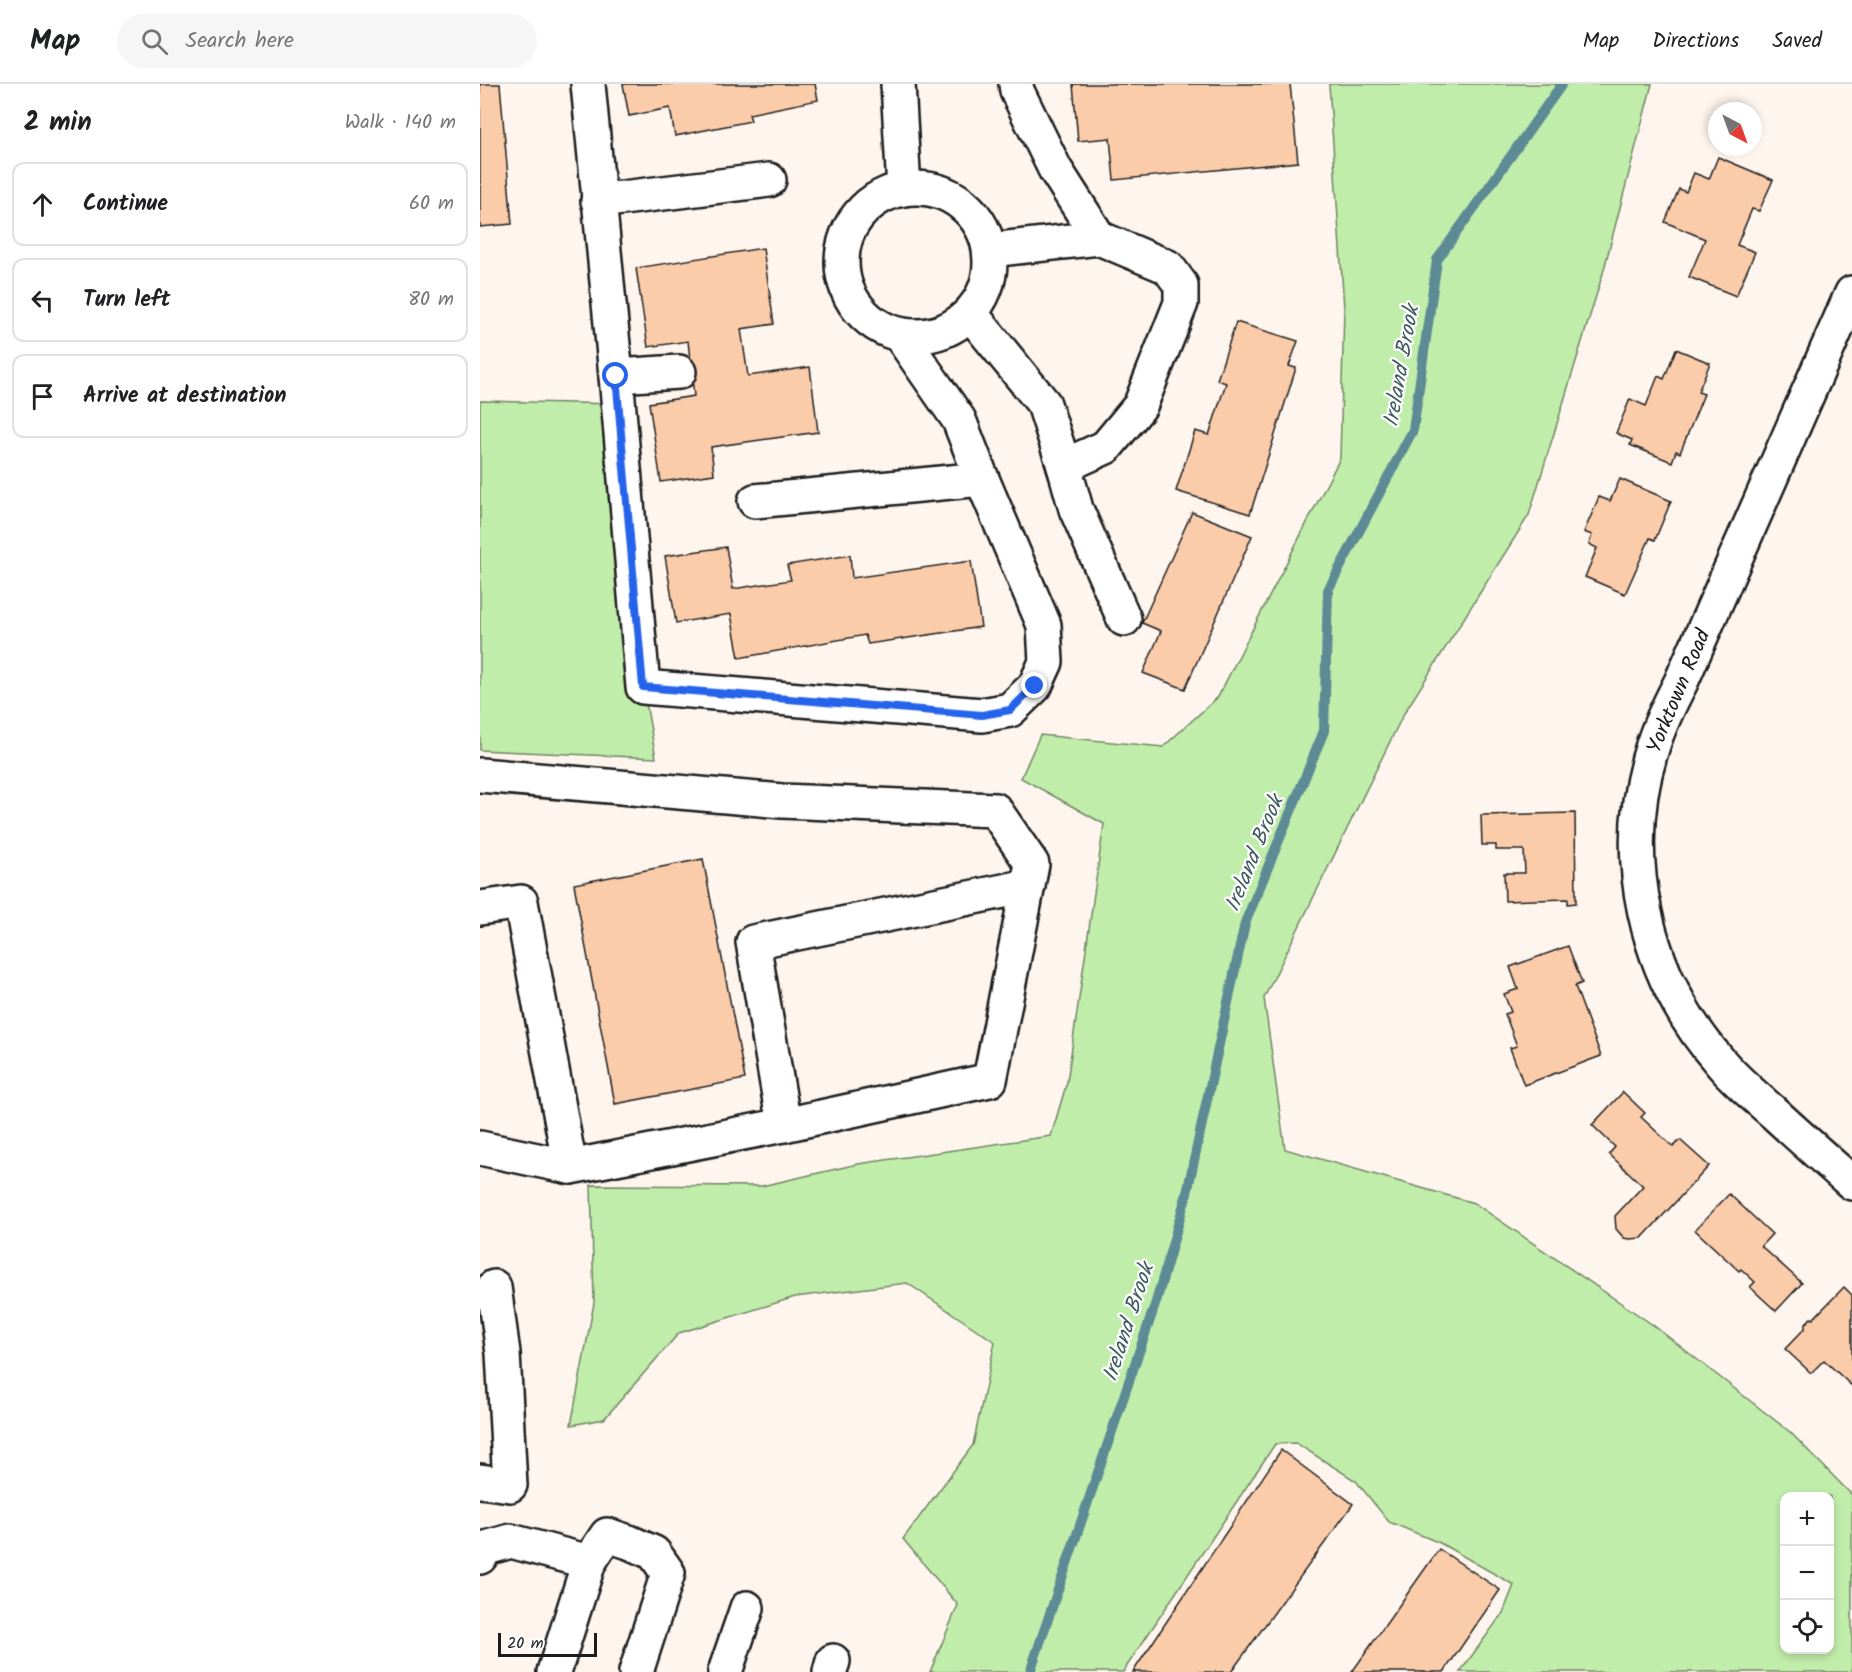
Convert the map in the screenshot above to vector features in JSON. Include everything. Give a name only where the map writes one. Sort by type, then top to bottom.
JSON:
[{"type":"street","points":[[588,84],[643,687],[982,715],[1010,710],[1035,686],[1046,662],[1044,625],[959,420],[900,335]]},
{"type":"street","points":[[898,84],[904,189]]},
{"type":"street","points":[[1016,84],[1017,91],[1055,169],[1099,238]]},
{"type":"street","points":[[598,201],[769,180]]},
{"type":"street","points":[[927,188],[950,195],[968,209],[982,228],[990,250],[990,273],[983,295],[970,313],[949,328],[925,336],[900,335],[876,325],[858,308],[845,285],[842,260],[847,235],[860,213],[880,197],[904,189],[927,188]]},
{"type":"street","points":[[990,250],[1099,238],[1168,267],[1181,285],[1181,303],[1140,406],[1106,447],[1064,466]]},
{"type":"street","name":"Yorktown Road","points":[[1852,293],[1681,682],[1665,713],[1644,777],[1637,845],[1644,913],[1665,978],[1681,1008],[1700,1037],[1738,1081],[1852,1183]]},
{"type":"street","points":[[970,313],[1044,404],[1076,509],[1124,619]]},
{"type":"street","points":[[616,376],[679,372]]},
{"type":"street","points":[[755,501],[982,479]]},
{"type":"street","points":[[480,775],[782,801],[995,810],[1032,864],[990,1080],[784,1125],[570,1167],[480,1148]]},
{"type":"street","points":[[784,1125],[753,942],[1028,886]]},
{"type":"street","points":[[480,908],[521,902],[570,1167]]},
{"type":"street","points":[[480,1481],[510,1485],[503,1353],[494,1287]]},
{"type":"street","points":[[554,1672],[589,1562],[607,1535],[654,1553],[668,1573],[636,1672]]},
{"type":"street","points":[[480,1556],[486,1548],[511,1541],[589,1562]]},
{"type":"street","points":[[725,1672],[747,1608]]},
{"type":"green space","points":[[1329,84],[1652,84],[1603,273],[1529,515],[1403,715],[1264,998],[1285,1149],[1474,1203],[1653,1325],[1790,1432],[1852,1495],[1852,1672],[1460,1672],[1503,1613],[1514,1585],[1440,1543],[1389,1522],[1356,1481],[1296,1443],[1275,1444],[1123,1672],[930,1672],[958,1605],[903,1539],[973,1445],[995,1342],[907,1283],[795,1297],[679,1333],[604,1419],[571,1425],[594,1303],[591,1185],[762,1186],[858,1164],[1051,1136],[1067,1082],[1104,824],[1021,778],[1040,735],[1163,747],[1218,697],[1340,458],[1344,308]]},
{"type":"green space","points":[[480,401],[620,404],[643,687],[656,758],[480,750]]},
{"type":"building","points":[[480,84],[500,84],[512,224],[480,227]]},
{"type":"building","points":[[623,84],[815,84],[818,100],[749,114],[751,121],[675,136],[670,108],[629,116]]},
{"type":"building","points":[[1073,84],[1290,84],[1298,162],[1114,180],[1110,138],[1078,141]]},
{"type":"building","points":[[1718,157],[1773,180],[1759,211],[1752,209],[1737,245],[1755,252],[1736,296],[1689,277],[1705,239],[1665,222],[1679,189],[1686,192],[1694,173],[1709,179]]},
{"type":"building","points":[[763,248],[774,324],[741,329],[748,376],[810,367],[818,432],[711,447],[714,474],[661,482],[649,403],[694,396],[688,341],[648,347],[636,268]]},
{"type":"building","points":[[1236,322],[1298,341],[1289,366],[1296,368],[1250,514],[1176,491],[1195,431],[1209,435],[1226,383],[1217,380]]},
{"type":"building","points":[[1676,349],[1710,363],[1698,392],[1704,394],[1680,453],[1676,451],[1672,462],[1630,445],[1632,440],[1616,433],[1630,399],[1646,406],[1658,376],[1664,379]]},
{"type":"building","points":[[1620,479],[1671,501],[1655,540],[1650,538],[1625,594],[1585,577],[1597,548],[1589,544],[1592,535],[1584,532],[1599,497],[1610,501]]},
{"type":"building","points":[[1192,512],[1252,536],[1185,689],[1143,673],[1161,631],[1142,623]]},
{"type":"building","points":[[726,547],[733,589],[791,580],[787,565],[850,555],[852,578],[971,561],[981,627],[868,644],[865,635],[739,658],[731,614],[676,623],[665,556]]},
{"type":"building","points":[[1575,813],[1576,903],[1568,904],[1568,899],[1505,901],[1504,873],[1525,873],[1524,850],[1496,850],[1496,845],[1482,845],[1481,815]]},
{"type":"building","points":[[703,859],[745,1079],[615,1104],[574,884]]},
{"type":"building","points":[[1568,946],[1582,983],[1575,986],[1601,1056],[1524,1085],[1510,1048],[1517,1046],[1505,1014],[1511,1012],[1504,994],[1518,989],[1510,967]]},
{"type":"building","points":[[1623,1092],[1645,1113],[1641,1117],[1673,1147],[1680,1140],[1709,1166],[1642,1238],[1624,1238],[1616,1229],[1615,1216],[1643,1186],[1609,1154],[1615,1147],[1592,1125]]},
{"type":"building","points":[[1729,1194],[1772,1234],[1761,1246],[1802,1283],[1776,1311],[1750,1287],[1755,1282],[1741,1269],[1739,1271],[1695,1230]]},
{"type":"building","points":[[1844,1287],[1852,1295],[1852,1386],[1824,1360],[1811,1373],[1785,1349],[1805,1328],[1805,1324],[1811,1318],[1813,1319]]},
{"type":"building","points":[[1281,1450],[1353,1504],[1231,1672],[1133,1672]]},
{"type":"building","points":[[1439,1549],[1500,1590],[1444,1672],[1352,1672]]},
{"type":"waterway","name":"Ireland Brook","points":[[1030,1672],[1156,1302],[1187,1193],[1245,923],[1324,731],[1328,590],[1413,430],[1437,260],[1562,84]]},
{"type":"route","points":[[616,376],[643,687],[982,715],[1010,710],[1035,686]]}]
